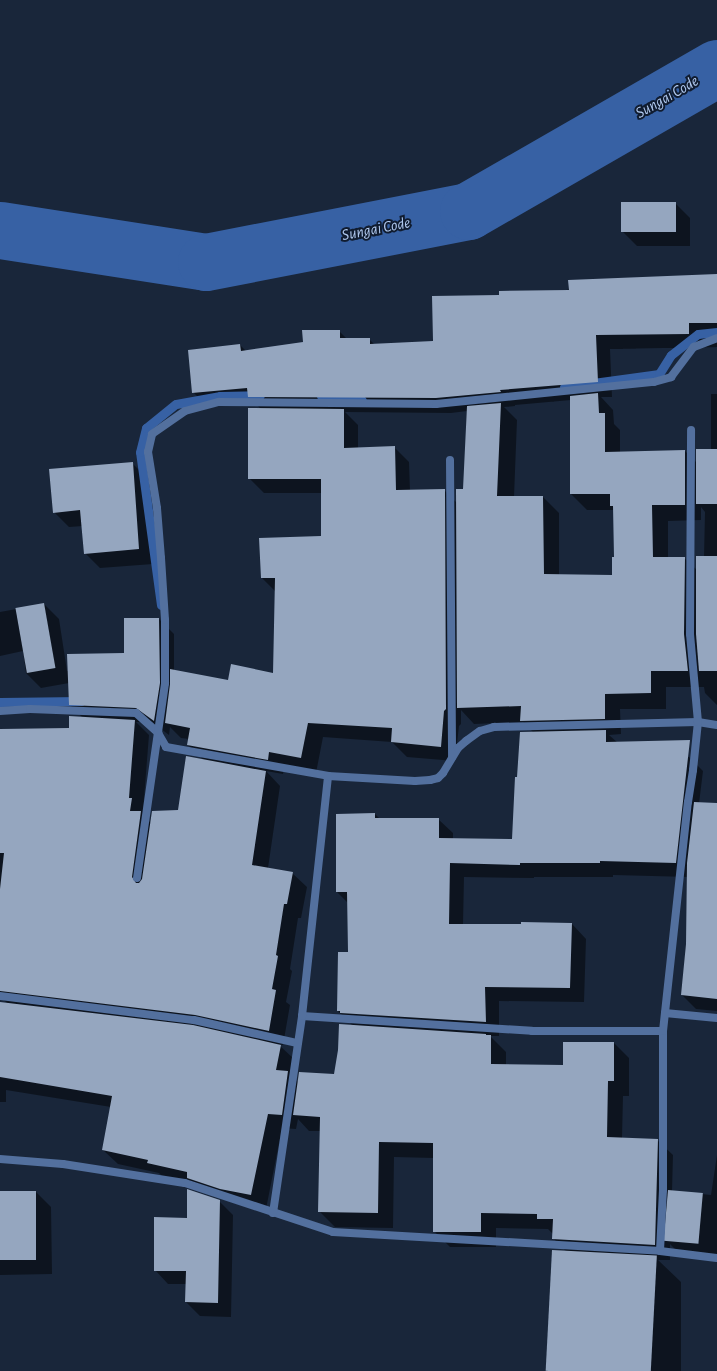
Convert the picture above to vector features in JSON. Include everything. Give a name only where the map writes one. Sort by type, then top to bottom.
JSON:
[{"type":"street","points":[[137,878],[165,683],[165,620],[157,508],[148,452],[152,434],[166,422],[185,411],[219,402],[436,404],[636,385],[665,380],[671,377],[694,346],[717,338]]},
{"type":"street","points":[[660,1251],[663,1190],[663,1031],[698,722],[690,634],[691,430]]},
{"type":"street","points":[[450,460],[452,757]]},
{"type":"street","points":[[0,711],[30,709],[136,713],[158,733],[166,747],[328,776],[415,781],[438,778],[443,773],[452,757],[466,741],[480,731],[494,726],[698,722],[717,724]]},
{"type":"street","points":[[273,1213],[302,1016],[328,776]]},
{"type":"street","points":[[0,996],[194,1020],[297,1043]]},
{"type":"street","points":[[665,1013],[717,1018]]},
{"type":"street","points":[[302,1016],[532,1031],[663,1031]]},
{"type":"street","points":[[0,1159],[63,1164],[184,1183],[333,1232],[660,1251],[717,1258]]},
{"type":"building","points":[[621,202],[676,202],[676,232],[621,232]]},
{"type":"building","points":[[717,274],[717,323],[689,323],[689,334],[596,335],[598,382],[500,390],[501,392],[436,398],[248,397],[247,388],[192,393],[188,350],[240,344],[241,351],[303,342],[302,330],[340,330],[340,338],[370,338],[370,344],[433,341],[432,296],[499,295],[499,291],[569,290],[568,280]]},
{"type":"building","points":[[598,393],[599,413],[605,413],[605,452],[685,450],[685,505],[652,505],[653,557],[685,557],[684,634],[688,671],[651,671],[651,693],[605,694],[605,719],[520,721],[521,706],[457,708],[456,489],[463,489],[467,406],[501,403],[497,496],[543,496],[544,574],[612,575],[612,557],[614,557],[613,506],[610,506],[610,494],[570,494],[570,396]]},
{"type":"building","points":[[248,408],[344,409],[344,448],[395,446],[396,490],[445,489],[446,709],[444,711],[441,747],[391,742],[392,728],[308,723],[301,758],[269,752],[268,760],[187,745],[190,728],[165,723],[170,684],[170,669],[228,680],[231,664],[273,673],[275,578],[261,578],[259,538],[321,536],[321,479],[248,479]]},
{"type":"building","points":[[696,449],[717,449],[717,504],[696,504]]},
{"type":"building","points":[[133,462],[139,549],[84,554],[80,510],[53,513],[49,469]]},
{"type":"building","points":[[696,556],[717,556],[717,671],[699,671],[696,634]]},
{"type":"building","points":[[44,603],[55,668],[27,673],[15,608]]},
{"type":"building","points":[[124,618],[159,618],[160,683],[154,721],[136,708],[69,705],[67,654],[124,653]]},
{"type":"building","points":[[69,716],[135,720],[129,798],[132,798],[130,811],[141,811],[132,877],[136,883],[139,883],[142,879],[152,811],[178,810],[186,756],[266,771],[252,865],[293,872],[287,904],[284,904],[276,955],[278,956],[272,989],[276,990],[269,1031],[195,1015],[0,991],[0,889],[4,853],[0,853],[0,729],[69,728]]},
{"type":"building","points":[[606,730],[606,742],[690,740],[676,863],[600,861],[600,863],[520,863],[520,865],[450,863],[449,924],[521,924],[521,922],[572,923],[570,988],[485,987],[486,1022],[340,1013],[340,1011],[337,1011],[338,952],[348,952],[347,892],[336,892],[336,814],[375,813],[375,818],[439,818],[439,838],[512,839],[515,777],[517,777],[520,732]]},
{"type":"building","points":[[694,802],[717,803],[717,999],[681,995],[686,944],[687,863]]},
{"type":"building","points":[[0,1002],[193,1025],[281,1045],[276,1070],[288,1071],[282,1115],[268,1114],[251,1195],[220,1189],[187,1178],[187,1172],[147,1163],[148,1160],[102,1150],[112,1096],[0,1077]]},
{"type":"building","points":[[339,1024],[491,1035],[491,1064],[563,1065],[563,1042],[614,1042],[614,1081],[608,1081],[607,1137],[658,1139],[655,1245],[552,1239],[553,1219],[537,1219],[537,1214],[481,1213],[481,1232],[433,1232],[433,1143],[379,1142],[378,1213],[318,1212],[320,1117],[293,1115],[299,1072],[334,1074],[338,1050]]},
{"type":"building","points":[[187,1189],[220,1200],[218,1303],[185,1302],[186,1271],[154,1271],[154,1217],[187,1218]]},
{"type":"building","points":[[668,1190],[703,1193],[698,1244],[664,1241]]},
{"type":"building","points":[[0,1191],[36,1191],[36,1260],[0,1260]]},
{"type":"building","points":[[552,1250],[657,1255],[651,1371],[546,1371]]},
{"type":"waterway","name":"Sungai Code","points":[[0,230],[206,262],[468,211],[717,68]]},
{"type":"waterway","points":[[564,387],[659,374],[671,355],[698,334],[717,332]]},
{"type":"waterway","points":[[161,605],[140,452],[146,428],[176,404],[220,396],[260,395]]},
{"type":"waterway","points":[[321,396],[362,400]]},
{"type":"waterway","points":[[0,702],[81,701]]}]
